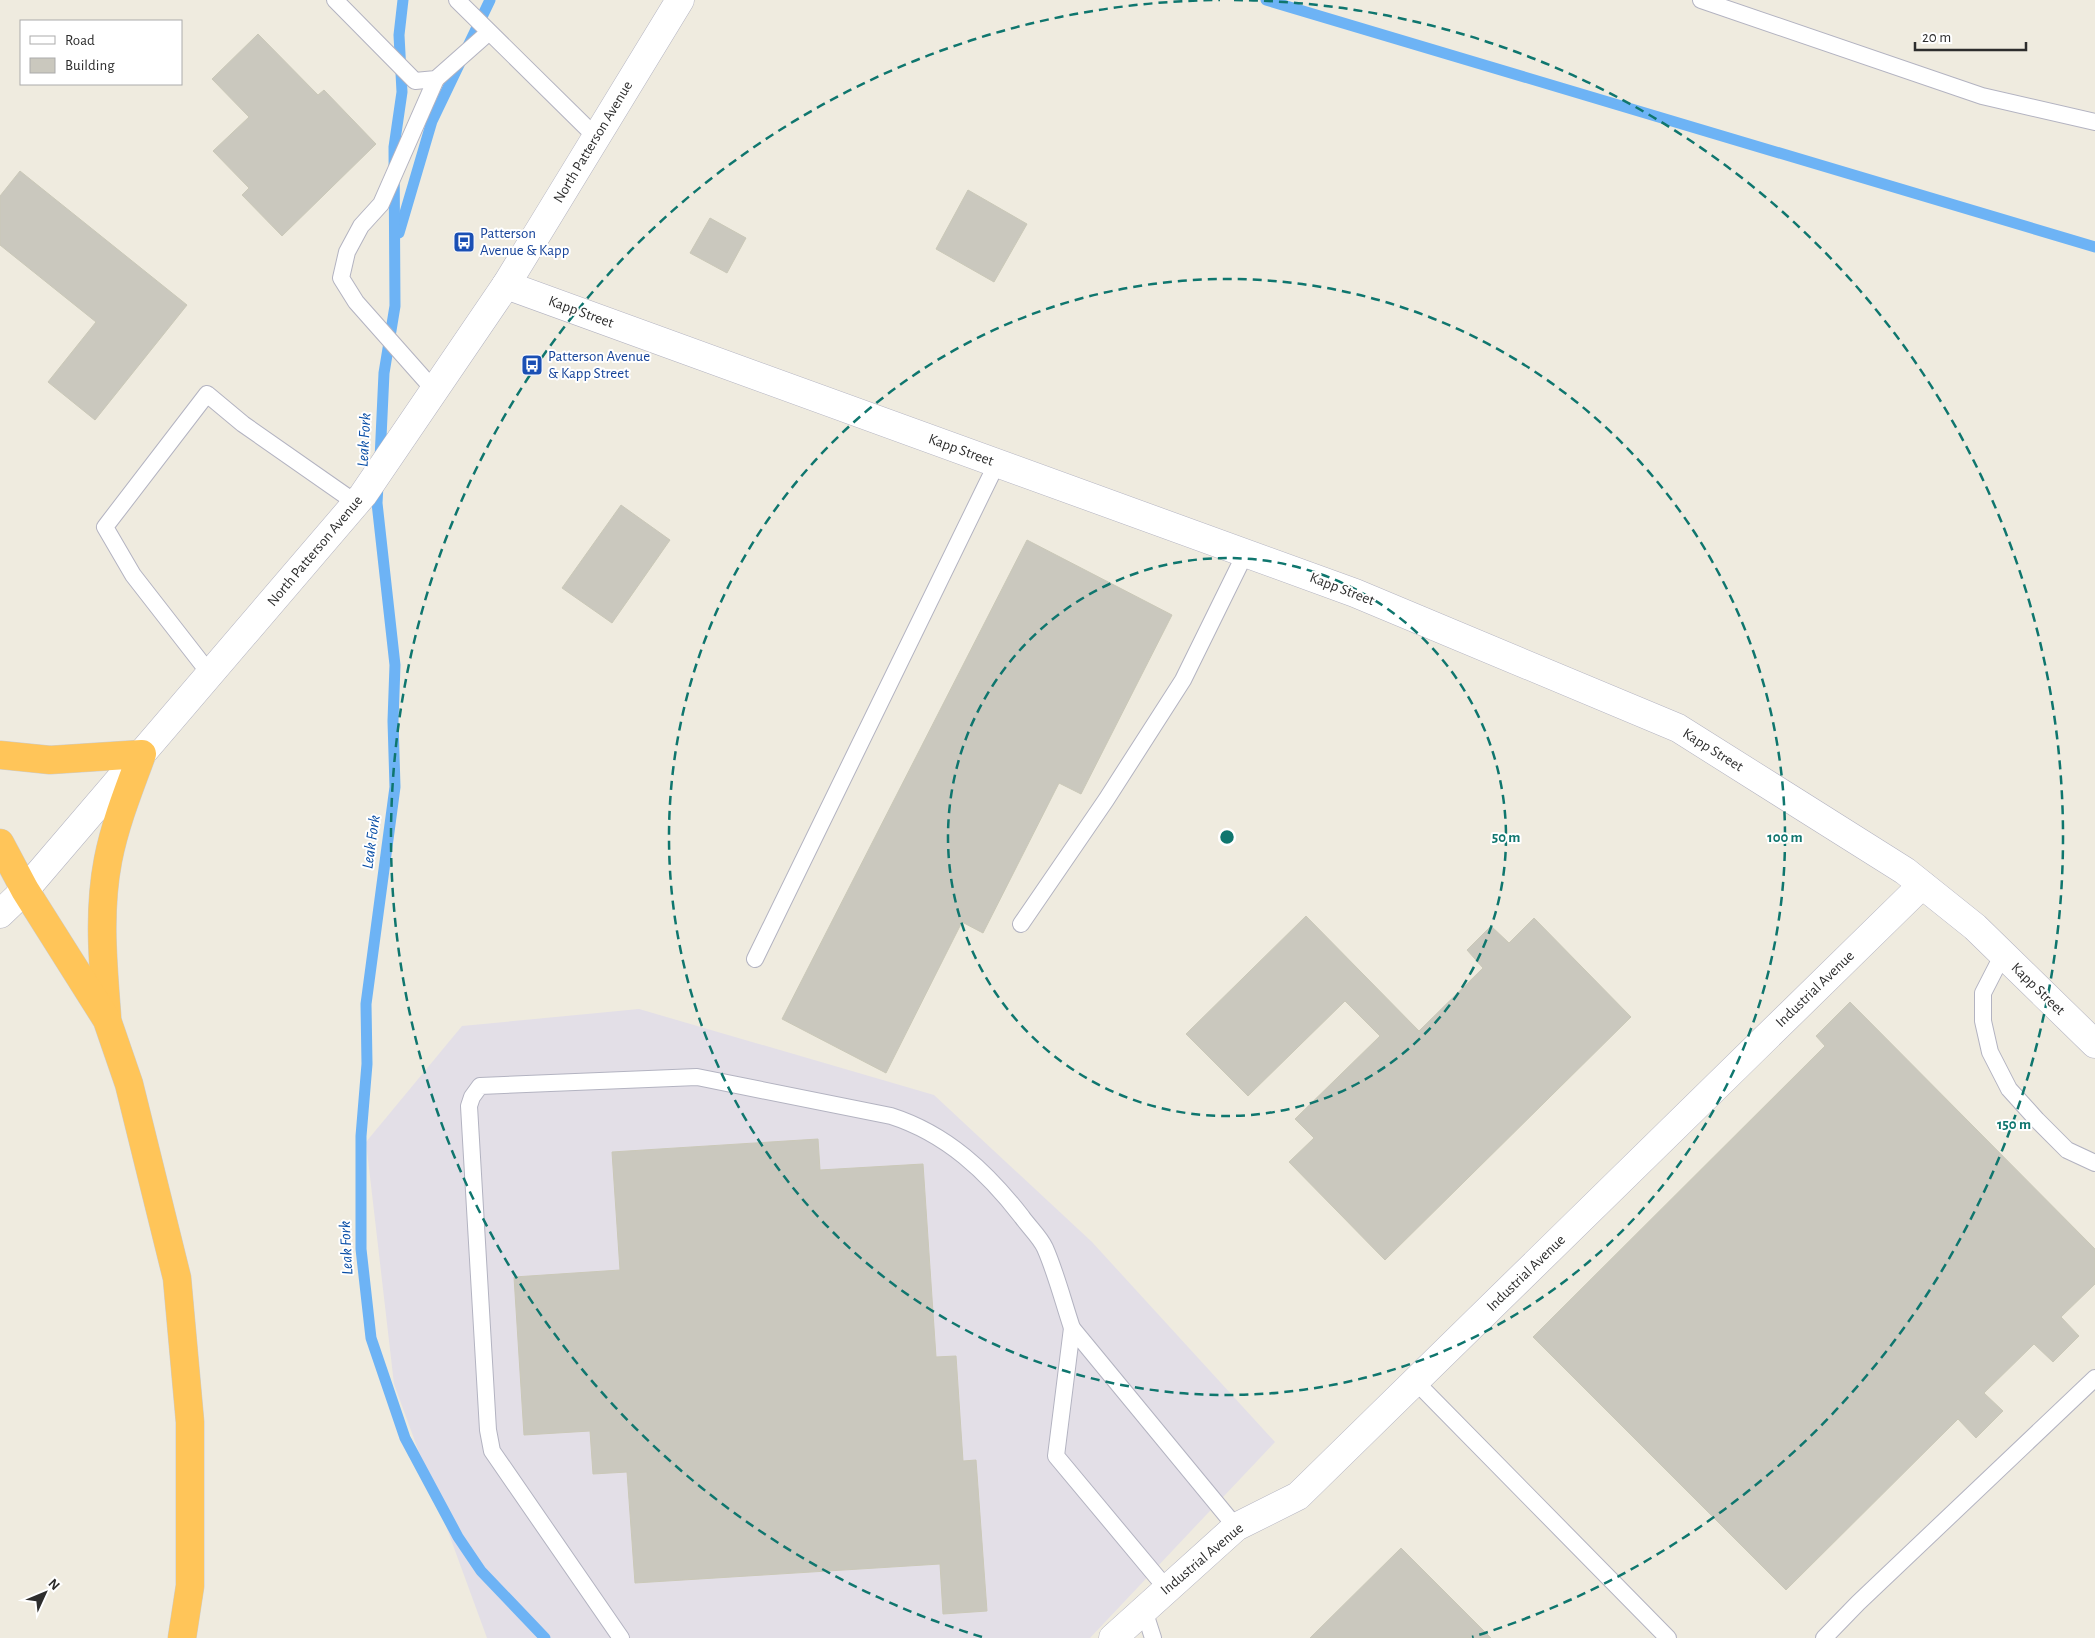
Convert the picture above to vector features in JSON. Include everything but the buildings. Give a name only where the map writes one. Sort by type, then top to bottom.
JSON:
[{"type":"highway","points":[[0,755],[50,760],[142,754],[115,830],[108,860],[103,896],[101,942],[107,1020]]},
{"type":"highway","points":[[0,843],[25,890],[107,1020],[129,1084],[177,1278],[190,1422],[190,1586],[182,1638]]},
{"type":"street","name":"North Patterson Avenue","points":[[0,914],[25,890],[356,503],[506,284],[680,0]]},
{"type":"street","name":"Kapp Street","points":[[506,284],[1355,593],[1678,728],[1905,871],[1975,927],[2095,1044]]},
{"type":"street","name":"Industrial Avenue","points":[[1113,1638],[1236,1527],[1298,1496],[1922,885]]},
{"type":"lane","points":[[335,0],[415,81],[436,79]]},
{"type":"lane","points":[[457,0],[488,33],[596,137]]},
{"type":"lane","points":[[1701,0],[1982,96],[2095,122]]},
{"type":"lane","points":[[434,390],[356,302],[341,278],[347,252],[361,226],[381,204],[436,79],[488,33]]},
{"type":"lane","points":[[210,674],[133,574],[105,527],[207,394],[243,424],[356,503]]},
{"type":"lane","points":[[754,959],[997,463]]},
{"type":"lane","points":[[1021,924],[1106,800],[1183,680],[1245,554]]},
{"type":"lane","points":[[2002,954],[1983,993],[1983,1021],[1990,1052],[2009,1088],[2037,1120],[2067,1150],[2095,1163]]},
{"type":"lane","points":[[621,1638],[492,1451],[488,1430],[469,1106],[472,1096],[480,1086],[697,1077],[891,1116],[909,1122],[952,1147],[974,1163],[999,1187],[1044,1246],[1072,1328],[1236,1527]]},
{"type":"lane","points":[[1072,1328],[1056,1456],[1167,1589]]},
{"type":"lane","points":[[1824,1638],[1858,1603],[2095,1378]]},
{"type":"lane","points":[[1415,1381],[1668,1638]]},
{"type":"lane","points":[[1144,1610],[1153,1638]]},
{"type":"shaded area","points":[[639,1009],[934,1095],[1092,1242],[1275,1442],[1090,1638],[487,1638],[394,1384],[366,1142],[462,1026]]},
{"type":"waterway","name":"Leak Fork","points":[[380,459],[384,373],[395,306],[394,147],[402,92],[399,35],[403,0]]},
{"type":"waterway","points":[[399,233],[432,121],[490,0]]},
{"type":"waterway","points":[[1266,0],[2095,247]]},
{"type":"waterway","name":"Leak Fork","points":[[378,485],[377,503],[395,665],[393,721],[395,787],[366,1004],[367,1064],[361,1136],[361,1249],[371,1338],[405,1438],[458,1537],[481,1571],[545,1638]]},
{"type":"place","name":"Patterson Avenue & Kapp","points":[[464,242]]},
{"type":"place","name":"Patterson Avenue & Kapp Street","points":[[532,365]]}]
